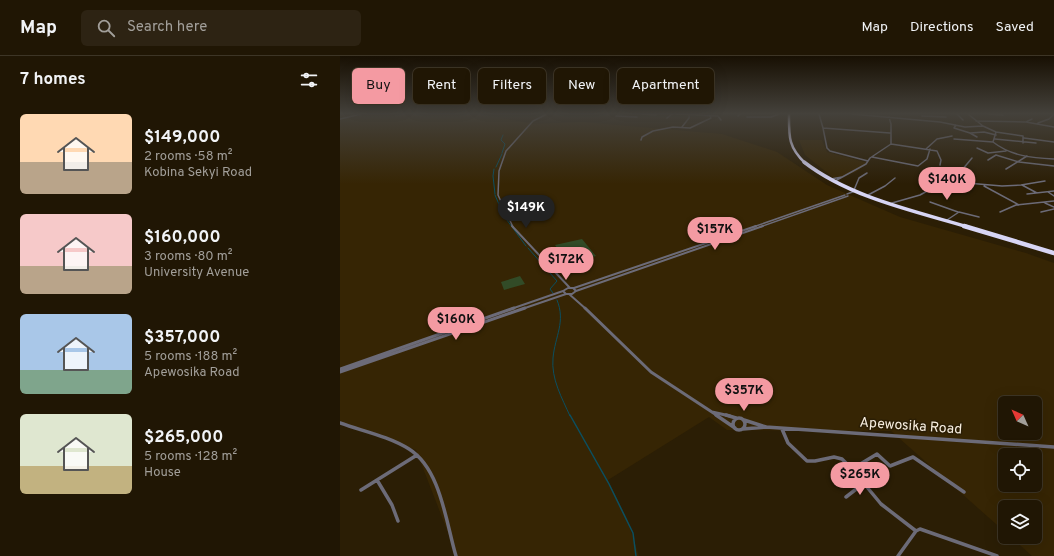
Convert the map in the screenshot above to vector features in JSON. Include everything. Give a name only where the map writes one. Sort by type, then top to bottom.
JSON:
[{"type":"highway","points":[[790,137],[793,150],[809,166],[852,192],[864,193],[1054,253]]},
{"type":"street","points":[[518,137],[503,156],[503,161],[498,176],[498,195],[514,229],[530,244],[564,284],[575,289],[852,192],[860,178],[867,173]]},
{"type":"street","points":[[824,137],[827,148],[830,151],[868,161]]},
{"type":"street","points":[[890,137],[891,144]]},
{"type":"street","points":[[926,149],[937,139],[945,137]]},
{"type":"street","points":[[1023,143],[1024,138],[1054,142]]},
{"type":"street","points":[[954,139],[960,143]]},
{"type":"street","points":[[993,142],[995,139],[1023,143],[1036,143]]},
{"type":"street","points":[[957,141],[971,140],[993,142],[1007,151],[1027,156],[1054,159]]},
{"type":"street","points":[[835,182],[865,165],[872,157],[891,144],[930,149],[939,152],[941,160],[940,165]]},
{"type":"street","points":[[977,148],[988,153],[1019,162],[1054,166]]},
{"type":"street","points":[[872,157],[918,166],[927,159],[930,149]]},
{"type":"street","points":[[988,153],[1007,151]]},
{"type":"street","points":[[988,160],[994,155]]},
{"type":"street","points":[[1006,169],[1027,156]]},
{"type":"street","points":[[955,182],[960,177],[962,170],[972,158]]},
{"type":"street","points":[[831,179],[842,177]]},
{"type":"street","points":[[868,195],[885,186],[895,178]]},
{"type":"street","points":[[892,203],[920,195],[938,185],[955,182],[982,185],[1021,185],[1045,181]]},
{"type":"street","points":[[982,185],[1019,205]]},
{"type":"street","points":[[1021,185],[1038,193]]},
{"type":"street","points":[[1027,194],[1054,191]]},
{"type":"street","points":[[1047,192],[1054,196]]},
{"type":"street","points":[[1000,212],[1019,205],[1054,201]]},
{"type":"street","points":[[930,202],[979,217]]},
{"type":"street","points":[[1042,202],[1054,208]]},
{"type":"street","points":[[1041,212],[1054,208]]},
{"type":"street","points":[[947,220],[959,212]]},
{"type":"street","points":[[564,284],[566,292],[578,301]]},
{"type":"street","points":[[340,372],[566,292],[570,288]]},
{"type":"street","points":[[575,289],[574,293],[578,301]]},
{"type":"street","points":[[340,369],[566,292],[574,293]]},
{"type":"street","name":"Apewosika Road","points":[[578,301],[651,372],[735,428]]},
{"type":"street","name":"Apewosika Road","points":[[710,412],[741,419],[766,427],[782,429],[911,436],[1054,447]]},
{"type":"street","points":[[736,419],[741,419],[746,424],[743,429],[735,428],[732,422],[736,419]]},
{"type":"street","points":[[340,423],[410,449],[425,463],[438,489],[446,513],[456,556]]},
{"type":"street","name":"Apewosika Road","points":[[743,429],[766,427]]},
{"type":"street","points":[[782,429],[788,444],[798,451],[806,461],[819,461],[838,457],[852,469],[878,501],[916,531],[924,530],[998,556]]},
{"type":"street","points":[[852,469],[877,454],[890,466],[913,457],[964,492]]},
{"type":"street","points":[[361,490],[417,455]]},
{"type":"street","points":[[378,480],[394,508],[398,521]]},
{"type":"street","points":[[846,497],[864,483]]},
{"type":"street","points":[[898,556],[916,531]]},
{"type":"shaded area","points":[[340,137],[732,137],[777,152],[827,185],[900,217],[1026,253],[1054,263],[1054,556],[1032,556],[1019,544],[1042,544],[1042,500],[998,500],[998,526],[891,431],[727,430],[709,417],[608,480],[627,519],[639,556],[457,556],[416,450],[340,423]]},
{"type":"shaded area","points":[[799,140],[822,140],[827,152],[868,163],[856,172],[835,179],[805,155]]},
{"type":"green space","points":[[582,239],[596,256],[568,264],[555,245]]},
{"type":"green space","points":[[520,276],[525,284],[504,290],[501,282]]},
{"type":"waterway","points":[[502,137],[501,140],[505,144],[502,153]]},
{"type":"waterway","points":[[496,167],[502,154]]},
{"type":"waterway","points":[[494,169],[493,176],[495,194]]},
{"type":"waterway","points":[[495,195],[504,216],[526,246]]},
{"type":"waterway","points":[[528,248],[557,281],[550,289],[553,293]]},
{"type":"waterway","points":[[557,300],[560,322],[554,350],[553,366],[555,381],[570,416]]},
{"type":"waterway","points":[[570,415],[609,484],[633,533],[636,556]]}]
